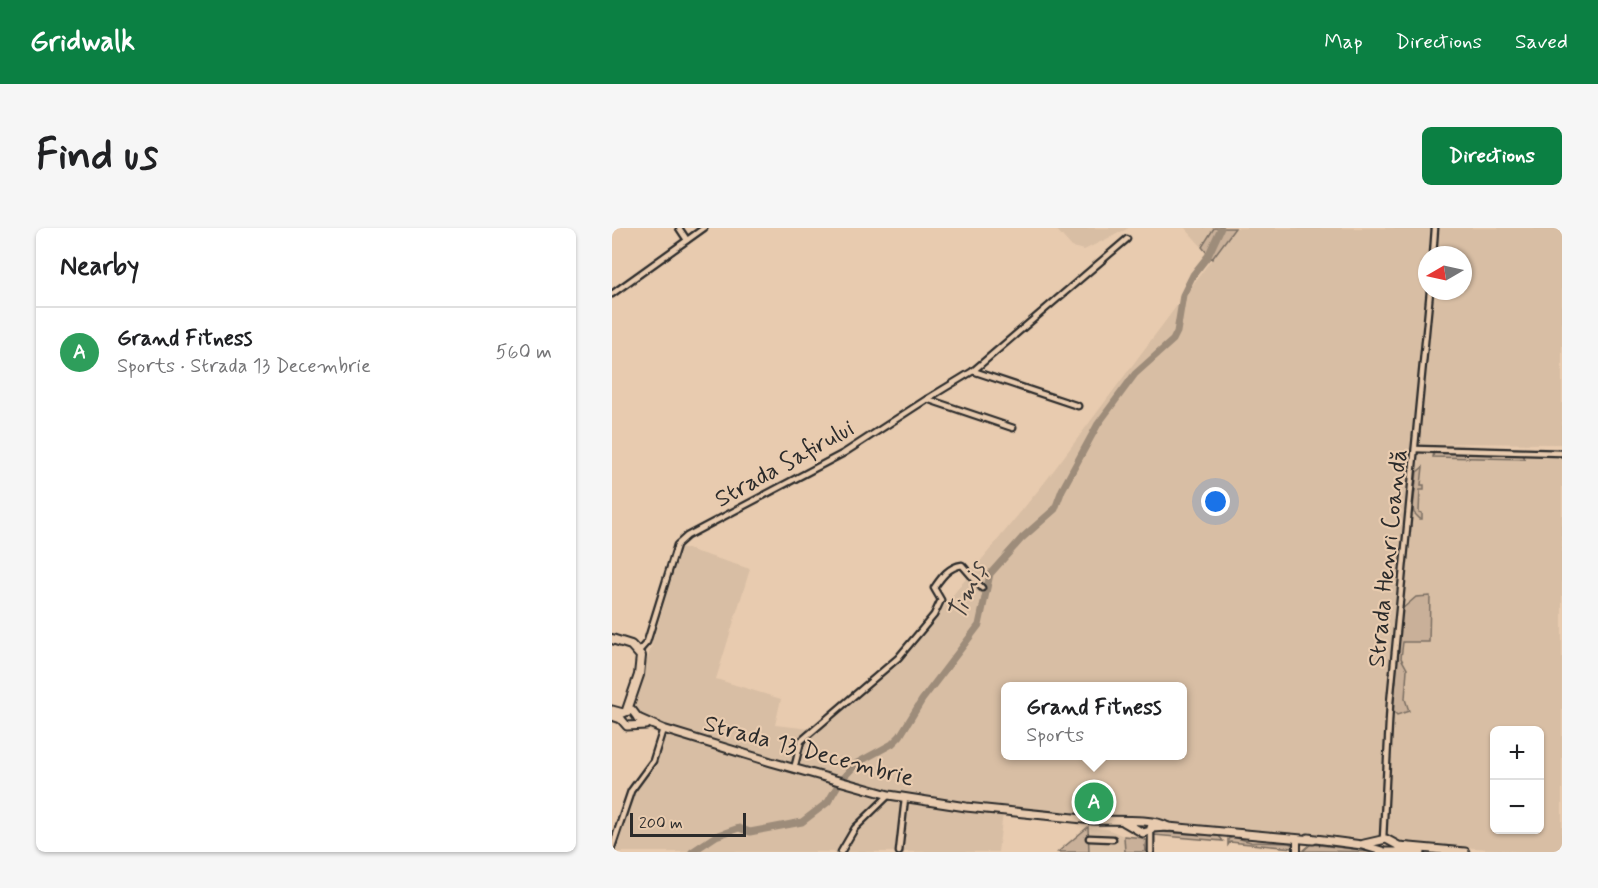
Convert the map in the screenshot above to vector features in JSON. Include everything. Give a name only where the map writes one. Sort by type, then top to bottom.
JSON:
[{"type":"highway","points":[[612,639],[632,645],[639,651],[642,662],[630,716]]},
{"type":"main road","name":"Strada 13 Decembrie","points":[[612,710],[663,729],[794,770],[852,787],[905,798],[1124,822],[1145,827],[1286,837],[1362,845],[1384,851],[1421,852]]},
{"type":"main road","name":"Strada 13 Decembrie","points":[[612,716],[630,716]]},
{"type":"main road","name":"Strada 13 Decembrie","points":[[1286,837],[1313,840]]},
{"type":"main road","name":"Strada 13 Decembrie","points":[[1362,845],[1385,840],[1405,847],[1465,852]]},
{"type":"main road","points":[[1385,840],[1391,848],[1384,851],[1385,840]]},
{"type":"street","points":[[679,228],[687,240]]},
{"type":"street","points":[[612,294],[704,228]]},
{"type":"street","points":[[1434,246],[1435,228]]},
{"type":"street","name":"Strada Safirului","points":[[639,651],[647,642],[677,545],[681,541],[844,453],[973,371],[1127,239]]},
{"type":"street","name":"Strada Henri Coandă","points":[[1385,840],[1390,703],[1429,300]]},
{"type":"street","points":[[973,371],[1078,406]]},
{"type":"street","points":[[927,399],[1013,428]]},
{"type":"street","points":[[1415,449],[1562,453]]},
{"type":"street","points":[[794,770],[801,741],[898,658],[934,615],[941,603],[933,590],[948,571],[962,565],[982,588]]},
{"type":"street","points":[[612,847],[631,791],[652,761],[663,729]]},
{"type":"street","points":[[841,852],[855,828],[888,795]]},
{"type":"street","points":[[898,852],[905,798]]},
{"type":"street","points":[[612,821],[619,824]]},
{"type":"street","points":[[1145,827],[1151,852]]},
{"type":"street","points":[[1089,838],[1113,839]]},
{"type":"street","points":[[1297,840],[1297,852]]},
{"type":"shaded area","points":[[1055,228],[1129,228],[1084,250],[1072,247]]},
{"type":"shaded area","points":[[1185,228],[1214,228],[1202,247]]},
{"type":"shaded area","points":[[1214,228],[1235,228],[1212,259],[1202,247]]},
{"type":"shaded area","points":[[1235,228],[1562,228],[1562,444],[1438,443],[1562,450],[1562,852],[1522,852],[1089,815],[1004,805],[998,852],[612,852],[612,839],[633,783],[652,760],[659,734],[628,724],[681,547],[750,569],[716,679],[781,699],[775,725],[820,730],[899,661],[1045,482]]},
{"type":"shaded area","points":[[1434,452],[1523,455],[1525,459],[1433,457]]},
{"type":"shaded area","points":[[1423,467],[1421,485],[1424,485],[1424,490],[1420,490],[1419,512],[1422,513],[1422,519],[1420,519],[1414,513],[1413,508],[1417,472]]},
{"type":"shaded area","points":[[1430,596],[1429,642],[1403,642],[1401,658],[1407,669],[1405,699],[1409,711],[1397,715],[1393,711],[1402,609],[1416,597]]},
{"type":"shaded area","points":[[1088,827],[1089,852],[1058,852]]},
{"type":"shaded area","points":[[1088,828],[1107,829],[1124,836],[1125,852],[1089,852]]},
{"type":"shaded area","points":[[1153,833],[1219,836],[1223,841],[1154,835],[1153,843]]},
{"type":"shaded area","points":[[1124,836],[1144,838],[1146,852],[1125,852]]},
{"type":"shaded area","points":[[1233,837],[1251,842],[1289,843],[1293,845],[1294,852],[1293,848],[1230,842],[1228,845],[1228,839]]},
{"type":"shaded area","points":[[1311,844],[1379,852],[1303,851]]},
{"type":"waterway","name":"Timiș","points":[[692,852],[716,836],[739,828],[750,832],[802,822],[828,802],[841,780],[857,763],[892,744],[900,736],[922,700],[979,625],[990,574],[1022,538],[1055,509],[1062,490],[1098,424],[1135,374],[1173,340],[1177,332],[1183,295],[1193,275],[1208,256],[1221,228]]},
{"type":"place","name":"Grand Fitness","points":[[1094,802]]}]
